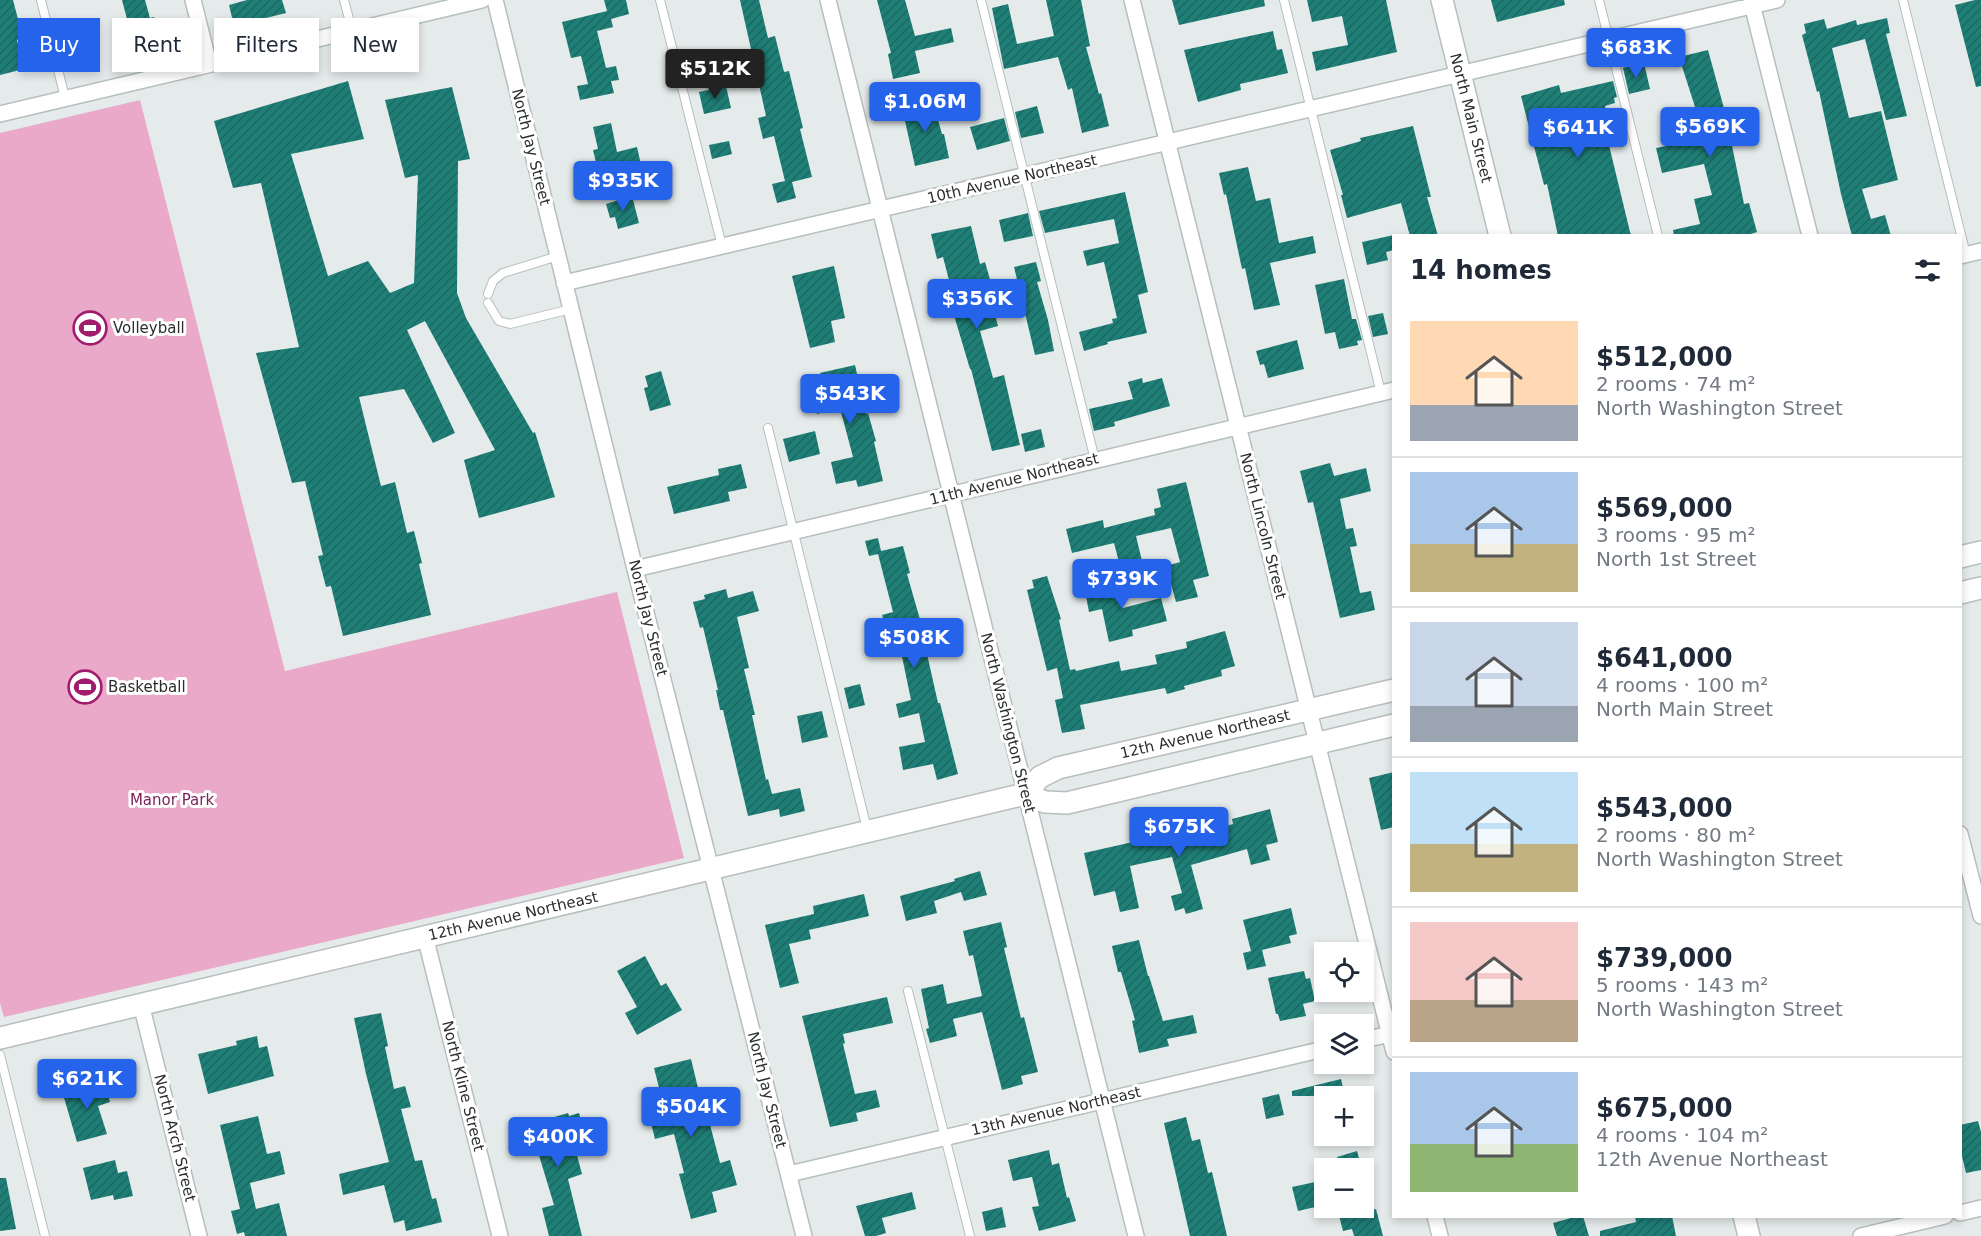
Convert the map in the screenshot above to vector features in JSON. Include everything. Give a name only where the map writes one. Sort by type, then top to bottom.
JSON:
[{"type":"street","points":[[193,0],[209,64]]},
{"type":"street","points":[[404,18],[482,0]]},
{"type":"street","name":"North Jay Street","points":[[495,0],[635,569],[804,1236]]},
{"type":"street","name":"North Washington Street","points":[[828,0],[1136,1236]]},
{"type":"street","name":"North Lincoln Street","points":[[1132,0],[1391,1034]]},
{"type":"street","name":"North Main Street","points":[[1442,0],[1500,234]]},
{"type":"street","name":"10th Avenue Northeast","points":[[564,282],[1609,40],[1752,3],[1777,0]]},
{"type":"street","points":[[1752,3],[1810,234]]},
{"type":"street","points":[[0,114],[331,35]]},
{"type":"street","name":"11th Avenue Northeast","points":[[635,569],[1387,392]]},
{"type":"street","points":[[1962,557],[1981,552]]},
{"type":"street","points":[[1962,593],[1981,588]]},
{"type":"street","name":"12th Avenue Northeast","points":[[0,1038],[1025,794],[1040,777],[1058,768],[1392,690]]},
{"type":"street","name":"12th Avenue Northeast","points":[[1025,794],[1045,802],[1067,803],[1392,726]]},
{"type":"street","points":[[1962,840],[1979,895],[1981,916]]},
{"type":"street","points":[[1962,899],[1979,895]]},
{"type":"street","name":"North Kline Street","points":[[425,936],[500,1236]]},
{"type":"street","name":"North Arch Street","points":[[141,1004],[199,1236]]},
{"type":"street","points":[[1374,1038],[1391,1034]]},
{"type":"street","name":"13th Avenue Northeast","points":[[789,1173],[1314,1051]]},
{"type":"street","points":[[1962,1213],[1981,1208]]},
{"type":"street","points":[[1436,1218],[1440,1236]]},
{"type":"street","points":[[1744,1218],[1749,1236]]},
{"type":"street","points":[[1861,1236],[1937,1218]]},
{"type":"lane","points":[[41,0],[65,98]]},
{"type":"lane","points":[[344,0],[349,18]]},
{"type":"lane","points":[[660,0],[722,246]]},
{"type":"lane","points":[[981,0],[1095,460]]},
{"type":"lane","points":[[1284,0],[1387,392]]},
{"type":"lane","points":[[1599,0],[1658,234]]},
{"type":"lane","points":[[1903,0],[1969,254]]},
{"type":"lane","points":[[558,256],[503,273],[493,281],[488,298],[500,321],[510,324],[571,309]]},
{"type":"lane","points":[[768,429],[867,832]]},
{"type":"lane","points":[[909,991],[970,1236]]},
{"type":"lane","points":[[0,1055],[45,1236]]},
{"type":"green space","name":"Manor Park","points":[[140,100],[285,671],[617,592],[684,858],[4,1017],[0,1003],[0,133]]},
{"type":"building","points":[[0,0],[13,0],[18,19],[18,70],[0,75]]},
{"type":"building","points":[[122,0],[145,0],[150,18],[127,18]]},
{"type":"building","points":[[247,0],[282,0],[286,13],[266,18],[232,18],[229,5]]},
{"type":"building","points":[[604,0],[626,0],[629,14],[611,19],[613,27],[597,31],[606,68],[616,66],[619,80],[611,81],[614,93],[580,100],[577,86],[588,84],[581,56],[571,58],[562,22],[607,11]]},
{"type":"building","points":[[740,0],[759,0],[768,38],[775,36],[784,72],[789,71],[812,177],[792,182],[796,198],[777,203],[772,184],[785,181],[774,136],[763,139],[758,118],[766,116]]},
{"type":"building","points":[[877,0],[905,0],[915,36],[951,28],[954,42],[915,51],[920,73],[893,79],[888,54],[891,53]]},
{"type":"building","points":[[1046,0],[1081,0],[1090,46],[1086,47],[1109,126],[1082,133],[1072,88],[1068,90],[1058,57],[1004,69],[992,8],[1008,4],[1017,44],[1054,36]]},
{"type":"building","points":[[1172,0],[1264,0],[1265,6],[1179,25]]},
{"type":"building","points":[[1307,0],[1386,0],[1397,52],[1316,71],[1312,52],[1348,45],[1342,16],[1312,22]]},
{"type":"building","points":[[1491,0],[1564,0],[1565,5],[1497,22]]},
{"type":"building","points":[[1981,0],[1981,86],[1976,87],[1955,5]]},
{"type":"building","points":[[1887,18],[1890,33],[1886,34],[1907,116],[1886,120],[1865,39],[1832,48],[1849,118],[1881,111],[1898,180],[1862,189],[1871,219],[1885,215],[1890,234],[1851,234],[1819,91],[1817,92],[1802,35],[1806,33],[1804,24],[1824,19],[1827,29],[1856,20],[1857,25]]},
{"type":"building","points":[[1273,31],[1277,50],[1282,49],[1288,73],[1240,84],[1241,90],[1198,102],[1184,50]]},
{"type":"building","points":[[1708,50],[1725,112],[1744,204],[1749,203],[1757,232],[1751,234],[1674,234],[1673,230],[1700,224],[1694,199],[1712,195],[1704,164],[1662,173],[1656,148],[1705,138],[1679,57]]},
{"type":"building","points":[[1644,63],[1650,89],[1629,94],[1623,68]]},
{"type":"building","points":[[348,81],[364,139],[291,154],[328,276],[368,261],[390,293],[414,283],[418,175],[405,178],[385,100],[452,87],[470,159],[458,161],[457,293],[466,318],[533,433],[535,432],[555,497],[479,518],[464,460],[495,450],[425,321],[407,330],[455,433],[433,443],[404,389],[359,397],[381,486],[395,482],[407,533],[414,531],[431,615],[343,636],[331,586],[326,587],[318,556],[323,555],[305,481],[292,483],[256,353],[299,347],[261,183],[233,188],[214,121]]},
{"type":"building","points":[[1613,81],[1617,97],[1614,98],[1615,103],[1605,106],[1613,135],[1607,137],[1631,234],[1558,234],[1547,184],[1544,185],[1521,96],[1559,85],[1561,93]]},
{"type":"building","points":[[726,86],[731,108],[704,114],[699,92]]},
{"type":"building","points":[[931,95],[949,158],[915,166],[903,112],[918,108],[916,99]]},
{"type":"building","points":[[1037,106],[1044,133],[1021,138],[1015,112]]},
{"type":"building","points":[[1004,118],[1010,141],[977,150],[970,127]]},
{"type":"building","points":[[611,123],[617,152],[637,147],[642,169],[600,179],[593,150],[598,149],[593,127]]},
{"type":"building","points":[[1413,126],[1431,197],[1427,197],[1437,234],[1409,234],[1401,203],[1347,218],[1330,150],[1361,141],[1360,138]]},
{"type":"building","points":[[729,141],[732,154],[712,159],[709,145]]},
{"type":"building","points":[[1248,167],[1256,201],[1270,198],[1279,243],[1313,236],[1316,253],[1270,263],[1280,305],[1254,310],[1219,173]]},
{"type":"building","points":[[1125,192],[1148,292],[1138,295],[1147,333],[1107,342],[1108,344],[1084,351],[1079,332],[1113,323],[1112,319],[1117,318],[1104,262],[1087,266],[1083,251],[1119,243],[1114,219],[1045,233],[1039,211]]},
{"type":"building","points":[[632,196],[639,223],[618,229],[615,217],[610,218],[606,204]]},
{"type":"building","points":[[1028,213],[1033,236],[1004,242],[999,220]]},
{"type":"building","points":[[971,226],[980,264],[985,262],[991,283],[987,284],[998,326],[980,331],[993,378],[1004,375],[1020,445],[992,451],[971,369],[953,312],[957,311],[943,257],[937,259],[931,234]]},
{"type":"building","points":[[1392,235],[1392,250],[1386,252],[1388,260],[1367,265],[1362,242]]},
{"type":"building","points":[[1036,262],[1041,281],[1037,282],[1054,351],[1035,355],[1014,267]]},
{"type":"building","points":[[834,266],[845,318],[831,321],[835,342],[810,348],[792,276]]},
{"type":"building","points":[[1344,279],[1352,319],[1356,319],[1362,340],[1357,341],[1358,345],[1339,349],[1335,332],[1325,334],[1315,285]]},
{"type":"building","points":[[1383,313],[1388,334],[1373,337],[1368,316]]},
{"type":"building","points":[[1297,340],[1304,369],[1268,378],[1264,364],[1260,365],[1256,351]]},
{"type":"building","points":[[855,365],[866,414],[868,413],[876,441],[874,442],[883,481],[858,487],[856,480],[836,484],[831,462],[853,457],[840,408],[817,414],[810,385],[822,382],[820,373]]},
{"type":"building","points":[[661,371],[671,405],[650,411],[644,388],[648,387],[645,376]]},
{"type":"building","points":[[1142,378],[1143,383],[1162,378],[1170,406],[1114,422],[1115,426],[1094,431],[1089,409],[1133,399],[1128,382]]},
{"type":"building","points":[[1041,429],[1045,447],[1025,452],[1021,434]]},
{"type":"building","points":[[815,431],[820,454],[789,462],[783,439]]},
{"type":"building","points":[[1330,463],[1334,476],[1366,468],[1371,491],[1340,499],[1346,529],[1353,528],[1357,546],[1350,547],[1360,593],[1371,591],[1375,610],[1340,618],[1313,502],[1308,503],[1300,471]]},
{"type":"building","points":[[741,464],[747,488],[728,492],[730,501],[674,514],[667,487],[719,475],[718,469]]},
{"type":"building","points":[[1186,482],[1209,576],[1193,580],[1198,597],[1176,602],[1166,566],[1180,562],[1171,528],[1136,536],[1142,561],[1120,566],[1114,543],[1072,553],[1066,529],[1103,520],[1104,528],[1155,515],[1154,509],[1161,507],[1157,489]]},
{"type":"building","points":[[878,538],[881,551],[903,546],[910,573],[907,574],[921,623],[908,626],[917,656],[927,654],[958,774],[937,780],[933,764],[903,770],[899,747],[925,742],[919,713],[899,718],[896,704],[911,700],[899,642],[891,644],[882,615],[893,612],[878,554],[869,556],[865,541]]},
{"type":"building","points":[[1047,576],[1061,619],[1059,620],[1070,670],[1075,669],[1076,671],[1119,661],[1121,671],[1157,664],[1155,655],[1187,648],[1186,642],[1225,631],[1235,666],[1221,670],[1222,676],[1184,686],[1185,689],[1167,694],[1165,688],[1080,705],[1085,729],[1062,733],[1055,700],[1063,698],[1057,668],[1047,671],[1027,590],[1034,588],[1032,580]]},
{"type":"building","points":[[1117,578],[1123,608],[1161,598],[1167,621],[1132,630],[1133,636],[1109,642],[1102,609],[1089,612],[1084,586]]},
{"type":"building","points":[[726,589],[728,598],[753,591],[759,611],[737,617],[749,668],[744,669],[755,715],[752,715],[766,780],[768,779],[772,794],[800,788],[805,811],[780,817],[779,809],[748,816],[723,710],[720,710],[716,690],[718,690],[703,627],[700,628],[693,602],[705,599],[704,595]]},
{"type":"building","points":[[860,684],[865,705],[849,709],[844,688]]},
{"type":"building","points":[[822,711],[828,737],[802,743],[797,716]]},
{"type":"building","points":[[1392,772],[1392,827],[1381,830],[1369,778]]},
{"type":"building","points":[[1270,809],[1278,842],[1266,845],[1270,860],[1251,865],[1247,849],[1191,865],[1203,909],[1186,914],[1184,908],[1175,911],[1171,896],[1182,893],[1172,857],[1130,866],[1139,908],[1120,912],[1115,891],[1094,896],[1084,853],[1173,833],[1174,841],[1233,824],[1232,819]]},
{"type":"building","points":[[980,871],[987,895],[964,901],[961,892],[934,901],[937,913],[906,921],[900,896],[955,881],[954,879]]},
{"type":"building","points":[[864,894],[869,916],[809,930],[811,939],[789,944],[799,983],[780,988],[765,925],[814,914],[813,906]]},
{"type":"building","points":[[1291,908],[1297,934],[1289,936],[1291,943],[1262,950],[1266,966],[1247,970],[1243,953],[1251,951],[1243,920]]},
{"type":"building","points":[[1001,922],[1007,947],[1004,948],[1021,1018],[1024,1017],[1038,1072],[1021,1076],[1023,1084],[1002,1090],[982,1012],[953,1019],[957,1036],[930,1043],[921,989],[943,984],[947,1004],[982,996],[973,955],[969,956],[963,931]]},
{"type":"building","points":[[1139,940],[1163,1021],[1193,1015],[1197,1033],[1167,1039],[1169,1046],[1139,1053],[1132,1021],[1135,1020],[1121,972],[1118,972],[1112,946]]},
{"type":"building","points":[[645,956],[661,986],[666,983],[682,1010],[637,1035],[625,1013],[637,1007],[617,971]]},
{"type":"building","points":[[1304,971],[1306,979],[1310,978],[1314,996],[1314,1001],[1303,1004],[1306,1016],[1280,1021],[1276,1014],[1268,978]]},
{"type":"building","points":[[887,997],[893,1023],[843,1034],[845,1043],[843,1044],[855,1094],[876,1090],[880,1107],[856,1113],[858,1121],[830,1127],[802,1016]]},
{"type":"building","points":[[381,1013],[394,1089],[405,1086],[411,1107],[401,1109],[415,1161],[422,1160],[432,1199],[436,1198],[442,1222],[406,1231],[404,1220],[394,1223],[384,1185],[343,1195],[339,1174],[389,1162],[354,1018]]},
{"type":"building","points":[[257,1036],[259,1048],[267,1046],[274,1076],[208,1094],[198,1054],[237,1045],[236,1041]]},
{"type":"building","points":[[691,1059],[705,1117],[708,1117],[720,1163],[730,1160],[737,1185],[712,1192],[717,1212],[691,1219],[679,1174],[684,1173],[674,1134],[655,1139],[649,1115],[665,1111],[654,1068]]},
{"type":"building","points":[[1341,1079],[1343,1086],[1314,1086],[1314,1096],[1292,1096],[1292,1091]]},
{"type":"building","points":[[104,1080],[110,1102],[98,1106],[107,1134],[77,1142],[62,1091]]},
{"type":"building","points":[[1279,1094],[1284,1115],[1266,1119],[1262,1098]]},
{"type":"building","points":[[568,1113],[569,1116],[579,1113],[587,1140],[574,1144],[582,1174],[568,1179],[582,1236],[549,1236],[542,1208],[554,1205],[538,1152],[529,1155],[521,1127]]},
{"type":"building","points":[[258,1116],[267,1154],[280,1151],[285,1174],[250,1183],[256,1209],[279,1203],[287,1236],[245,1236],[244,1232],[237,1234],[231,1211],[240,1209],[220,1125]]},
{"type":"building","points":[[1186,1117],[1192,1141],[1200,1139],[1208,1173],[1212,1172],[1227,1236],[1190,1236],[1164,1123]]},
{"type":"building","points":[[1978,1121],[1981,1132],[1981,1170],[1966,1173],[1962,1156],[1962,1125]]},
{"type":"building","points":[[1049,1150],[1052,1165],[1059,1163],[1067,1198],[1069,1197],[1076,1221],[1039,1231],[1032,1207],[1039,1206],[1032,1177],[1013,1181],[1008,1160]]},
{"type":"building","points":[[1357,1151],[1359,1158],[1337,1158]]},
{"type":"building","points":[[115,1160],[118,1173],[127,1171],[133,1196],[114,1200],[113,1195],[91,1200],[83,1168]]},
{"type":"building","points":[[0,1178],[6,1178],[16,1229],[0,1231]]},
{"type":"building","points":[[1314,1182],[1314,1207],[1298,1211],[1292,1187]]},
{"type":"building","points":[[912,1192],[916,1209],[882,1218],[886,1233],[865,1236],[856,1206]]},
{"type":"building","points":[[1002,1207],[1006,1227],[986,1231],[982,1212]]},
{"type":"building","points":[[1376,1209],[1383,1236],[1354,1236],[1352,1229],[1343,1231],[1340,1218],[1374,1218],[1374,1210]]},
{"type":"building","points":[[1571,1218],[1584,1218],[1589,1236],[1557,1236],[1553,1223]]},
{"type":"building","points":[[1635,1218],[1672,1218],[1676,1236],[1600,1236],[1600,1231],[1636,1222]]},
{"type":"place","name":"Volleyball","points":[[90,328]]},
{"type":"place","name":"Basketball","points":[[85,687]]}]
